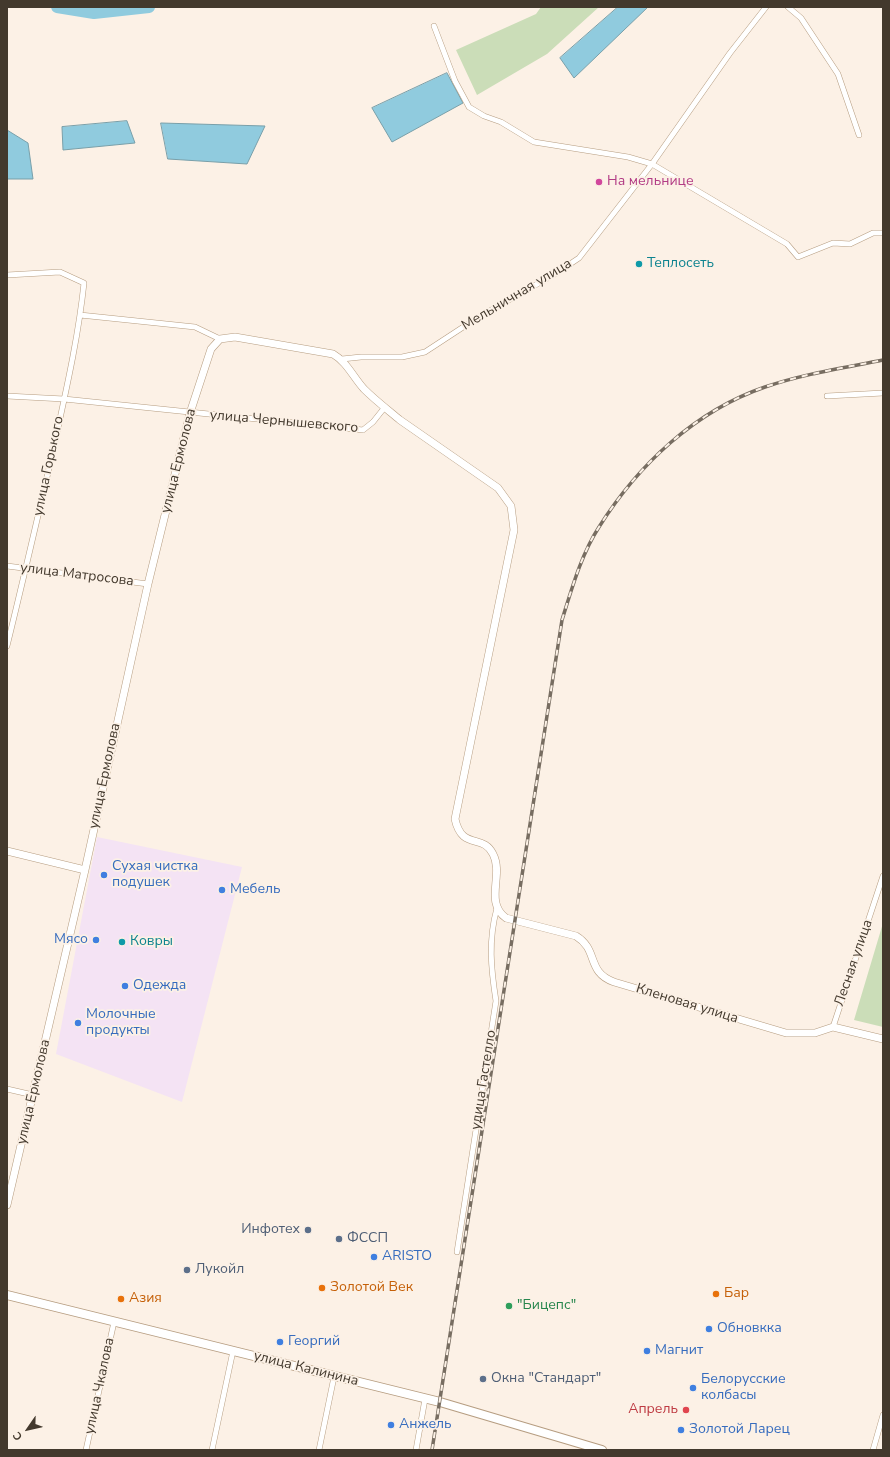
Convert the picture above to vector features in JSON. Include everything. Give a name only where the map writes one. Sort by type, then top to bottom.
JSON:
[{"type":"main road","name":"улица Калинина","points":[[7,1295],[425,1399],[602,1450]]},
{"type":"street","name":"Мельничная улица","points":[[342,359],[360,357],[402,357],[425,352],[478,318],[555,274],[579,258],[652,164],[730,53],[766,7]]},
{"type":"street","points":[[788,7],[802,18],[838,74],[859,135]]},
{"type":"street","points":[[434,26],[455,81],[469,107],[484,116],[501,122],[534,142],[628,157],[652,164],[787,244],[798,257],[833,243],[850,244],[873,233],[883,233]]},
{"type":"street","name":"улица Горького","points":[[7,275],[60,272],[84,283],[80,316],[64,399],[27,569],[7,646]]},
{"type":"street","points":[[80,316],[195,327],[220,339],[236,337],[333,354],[342,359],[364,388],[400,420],[498,488],[511,506],[514,530],[455,819],[458,831],[466,839],[487,846],[494,854],[496,866],[495,894],[497,908]]},
{"type":"street","name":"улица Ермолова","points":[[7,1205],[85,870],[148,584],[190,413],[211,349],[220,339]]},
{"type":"street","points":[[827,396],[883,393]]},
{"type":"street","name":"улица Чернышевского","points":[[7,396],[64,399],[363,430],[373,422],[385,407]]},
{"type":"street","name":"улица Матросова","points":[[7,566],[148,584]]},
{"type":"street","points":[[7,851],[85,870]]},
{"type":"street","name":"Лесная улица","points":[[832,1027],[883,876]]},
{"type":"street","name":"Кленовая улица","points":[[497,908],[506,918],[585,941],[598,972],[605,979],[786,1033],[815,1033],[832,1027]]},
{"type":"street","name":"удица Гастелло","points":[[457,1252],[496,1001],[490,966],[492,927],[497,908]]},
{"type":"street","points":[[832,1027],[883,1039]]},
{"type":"street","points":[[7,1089],[33,1094]]},
{"type":"street","name":"улица Чкалова","points":[[86,1450],[114,1322]]},
{"type":"street","points":[[212,1450],[232,1351]]},
{"type":"street","points":[[319,1450],[334,1377]]},
{"type":"street","points":[[416,1450],[425,1399]]},
{"type":"street","points":[[873,1450],[883,1415]]},
{"type":"shaded area","points":[[97,837],[242,867],[182,1102],[56,1054]]},
{"type":"green space","points":[[541,7],[599,7],[547,54],[477,95],[456,50],[536,14]]},
{"type":"green space","points":[[883,923],[883,1027],[854,1020]]},
{"type":"water","points":[[618,7],[648,7],[574,78],[560,58]]},
{"type":"water","points":[[447,73],[463,103],[392,142],[372,108]]},
{"type":"water","points":[[127,121],[135,143],[63,150],[62,127]]},
{"type":"water","points":[[161,123],[265,126],[247,164],[168,159]]},
{"type":"water","points":[[7,130],[28,143],[33,179],[7,179]]},
{"type":"waterway","points":[[57,7],[94,13],[149,7]]},
{"type":"railway","points":[[432,1450],[562,620],[582,560],[599,527],[614,504],[650,462],[692,425],[739,397],[779,382],[883,360]]},
{"type":"place","name":"На мельнице","points":[[599,182]]},
{"type":"place","name":"Теплосеть","points":[[639,264]]},
{"type":"place","name":"Сухая чистка подушек","points":[[104,875]]},
{"type":"place","name":"Мебель","points":[[222,890]]},
{"type":"place","name":"Мясо","points":[[96,940]]},
{"type":"place","name":"Ковры","points":[[122,942]]},
{"type":"place","name":"Одежда","points":[[125,986]]},
{"type":"place","name":"Молочные продукты","points":[[78,1023]]},
{"type":"place","name":"Инфотех","points":[[308,1230]]},
{"type":"place","name":"ФССП","points":[[339,1239]]},
{"type":"place","name":"ARISTO","points":[[374,1257]]},
{"type":"place","name":"Лукойл","points":[[187,1270]]},
{"type":"place","name":"Золотой Век","points":[[322,1288]]},
{"type":"place","name":"Бар","points":[[716,1294]]},
{"type":"place","name":"Азия","points":[[121,1299]]},
{"type":"place","name":"\"Бицепс\"","points":[[509,1306]]},
{"type":"place","name":"Обновкка","points":[[709,1329]]},
{"type":"place","name":"Георгий","points":[[280,1342]]},
{"type":"place","name":"Магнит","points":[[647,1351]]},
{"type":"place","name":"Окна \"Стандарт\"","points":[[483,1379]]},
{"type":"place","name":"Белорусские колбасы","points":[[693,1388]]},
{"type":"place","name":"Апрель","points":[[686,1410]]},
{"type":"place","name":"Анжель","points":[[391,1425]]},
{"type":"place","name":"Золотой Ларец","points":[[681,1430]]}]
